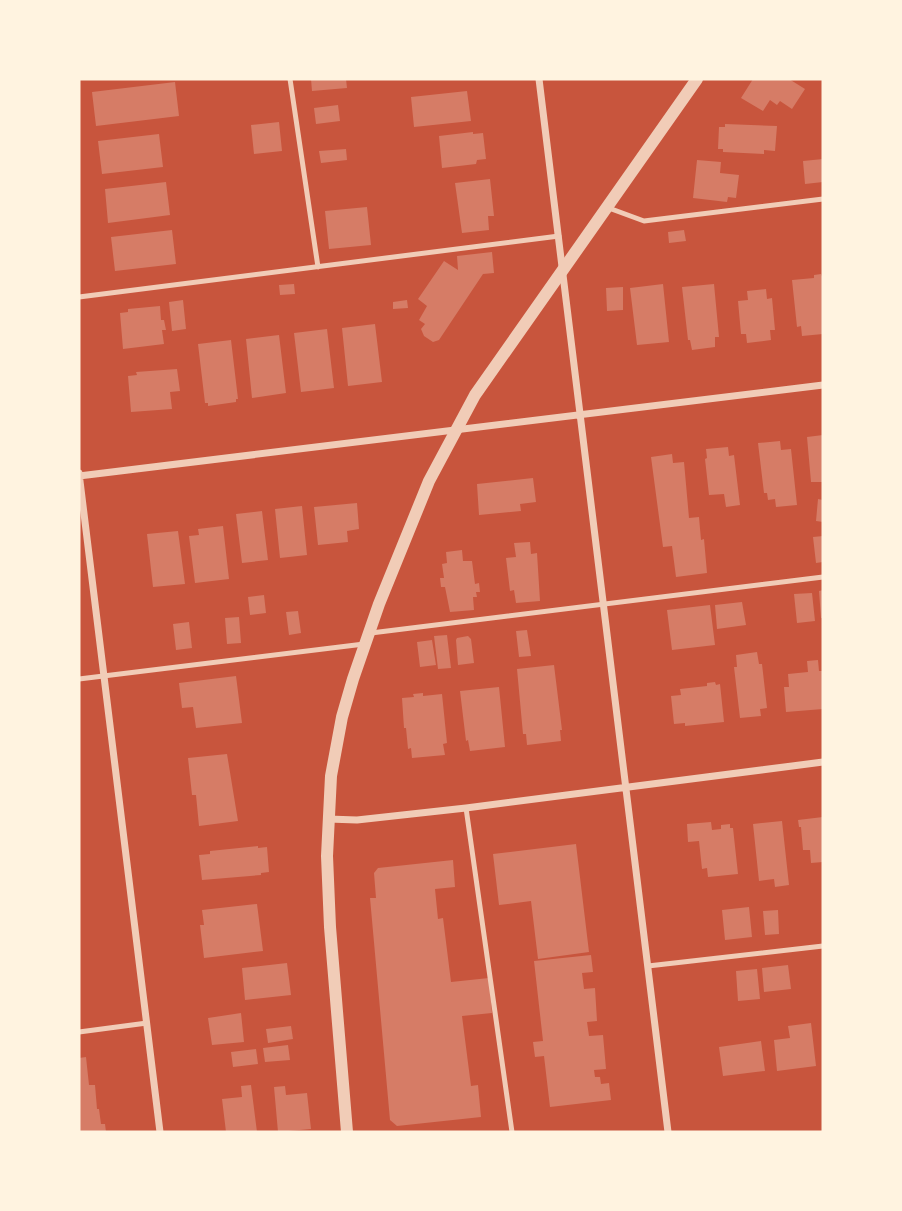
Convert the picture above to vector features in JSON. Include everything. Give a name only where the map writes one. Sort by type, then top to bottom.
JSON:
[{"type":"street","points":[[539,79],[668,1132]]},
{"type":"street","points":[[347,1132],[330,927],[327,856],[329,792],[349,691],[366,639],[429,481],[487,377],[696,79]]},
{"type":"street","points":[[160,1132],[79,475],[823,385]]},
{"type":"street","points":[[328,819],[357,820],[466,808],[823,762]]},
{"type":"lane","points":[[290,79],[318,267]]},
{"type":"lane","points":[[606,207],[644,221],[823,199]]},
{"type":"lane","points":[[79,297],[559,236]]},
{"type":"lane","points":[[79,680],[604,604],[823,577]]},
{"type":"lane","points":[[466,808],[512,1132]]},
{"type":"lane","points":[[648,967],[823,946]]},
{"type":"lane","points":[[79,1032],[147,1023]]},
{"type":"building","points":[[311,79],[346,79],[347,88],[312,91]]},
{"type":"building","points":[[753,79],[789,79],[805,89],[792,109],[780,101],[777,105],[770,100],[763,111],[741,98]]},
{"type":"building","points":[[175,82],[179,116],[96,126],[92,92]]},
{"type":"building","points":[[467,91],[471,121],[414,127],[411,97]]},
{"type":"building","points":[[338,105],[340,121],[316,124],[314,108]]},
{"type":"building","points":[[279,122],[282,151],[254,154],[251,125]]},
{"type":"building","points":[[725,124],[777,126],[775,151],[764,150],[764,154],[723,152],[723,149],[718,149],[719,127],[725,127]]},
{"type":"building","points":[[483,133],[486,159],[477,160],[476,164],[442,168],[439,136]]},
{"type":"building","points":[[159,134],[163,167],[102,174],[98,141]]},
{"type":"building","points":[[346,149],[347,160],[321,163],[319,151]]},
{"type":"building","points":[[823,159],[823,182],[805,184],[803,161]]},
{"type":"building","points":[[697,160],[721,162],[720,173],[739,175],[736,198],[728,197],[727,202],[693,198]]},
{"type":"building","points":[[490,179],[494,216],[488,216],[489,230],[462,233],[455,183]]},
{"type":"building","points":[[166,182],[170,215],[108,223],[105,189]]},
{"type":"building","points":[[367,207],[371,245],[329,249],[325,211]]},
{"type":"building","points":[[172,230],[176,264],[115,271],[111,237]]},
{"type":"building","points":[[684,230],[686,241],[669,243],[668,232]]},
{"type":"building","points":[[492,252],[494,273],[483,274],[439,340],[433,342],[424,336],[421,329],[425,324],[419,320],[427,306],[418,299],[444,261],[458,270],[457,256]]},
{"type":"building","points":[[821,274],[823,334],[802,336],[801,326],[797,327],[792,280],[814,278],[814,275]]},
{"type":"building","points":[[294,284],[295,294],[280,295],[279,285]]},
{"type":"building","points":[[663,284],[669,342],[637,345],[630,288]]},
{"type":"building","points":[[714,284],[719,337],[715,337],[715,347],[692,350],[688,340],[682,287]]},
{"type":"building","points":[[623,287],[623,310],[607,311],[606,288]]},
{"type":"building","points":[[766,289],[767,299],[772,298],[775,330],[770,330],[771,340],[747,343],[746,334],[741,334],[738,301],[748,300],[747,291]]},
{"type":"building","points":[[183,300],[186,329],[172,331],[169,302]]},
{"type":"building","points":[[407,300],[408,308],[393,309],[393,302]]},
{"type":"building","points":[[160,306],[161,320],[164,320],[166,330],[162,330],[164,344],[123,349],[120,313],[128,312],[128,309]]},
{"type":"building","points":[[375,324],[382,382],[348,386],[342,328]]},
{"type":"building","points":[[327,329],[334,388],[301,392],[294,333]]},
{"type":"building","points":[[279,335],[286,393],[252,398],[246,339]]},
{"type":"building","points":[[231,340],[238,399],[236,402],[208,406],[208,403],[205,403],[198,344]]},
{"type":"building","points":[[177,369],[180,391],[170,392],[172,409],[131,412],[128,376],[137,375],[136,372]]},
{"type":"building","points":[[823,435],[823,482],[811,482],[807,437]]},
{"type":"building","points":[[780,441],[781,450],[791,449],[797,505],[776,507],[775,499],[768,500],[767,493],[764,493],[758,443]]},
{"type":"building","points":[[728,447],[729,456],[734,455],[740,505],[726,507],[724,494],[709,495],[705,459],[706,449]]},
{"type":"building","points":[[672,454],[673,463],[684,462],[689,518],[699,517],[707,573],[676,577],[672,546],[663,547],[651,457]]},
{"type":"building","points":[[533,478],[536,502],[520,504],[521,511],[479,515],[477,484]]},
{"type":"building","points":[[818,499],[823,500],[823,522],[816,521]]},
{"type":"building","points":[[357,503],[359,529],[347,531],[348,542],[318,545],[314,507]]},
{"type":"building","points":[[302,506],[307,555],[280,558],[275,509]]},
{"type":"building","points":[[262,511],[268,560],[242,563],[236,514]]},
{"type":"building","points":[[223,526],[229,579],[195,583],[189,536],[199,535],[198,529]]},
{"type":"building","points":[[178,531],[185,584],[153,587],[147,534]]},
{"type":"building","points":[[823,536],[823,562],[816,563],[813,537]]},
{"type":"building","points":[[530,542],[531,554],[537,553],[540,601],[516,603],[514,590],[510,591],[506,558],[516,557],[514,543]]},
{"type":"building","points":[[462,550],[463,561],[472,561],[475,584],[479,583],[480,592],[476,592],[477,597],[473,597],[474,610],[450,612],[445,587],[441,587],[440,578],[444,578],[442,564],[447,563],[446,552]]},
{"type":"building","points":[[823,590],[823,618],[821,618],[819,591]]},
{"type":"building","points":[[812,593],[815,621],[797,623],[794,594]]},
{"type":"building","points":[[264,595],[266,613],[250,615],[248,597]]},
{"type":"building","points":[[742,602],[746,625],[717,629],[715,605]]},
{"type":"building","points":[[710,605],[715,645],[672,650],[667,610]]},
{"type":"building","points":[[298,611],[301,633],[289,635],[286,612]]},
{"type":"building","points":[[239,617],[241,643],[227,644],[225,618]]},
{"type":"building","points":[[189,622],[192,648],[176,650],[173,624]]},
{"type":"building","points":[[527,630],[531,656],[519,657],[516,631]]},
{"type":"building","points":[[447,635],[451,668],[438,669],[434,636]]},
{"type":"building","points":[[468,636],[471,639],[474,663],[458,665],[456,640]]},
{"type":"building","points":[[432,640],[436,665],[420,667],[417,642]]},
{"type":"building","points":[[757,652],[759,664],[762,664],[767,708],[760,709],[761,716],[740,718],[734,667],[737,667],[736,655]]},
{"type":"building","points":[[818,660],[819,671],[823,671],[823,709],[786,712],[784,687],[789,687],[788,674],[808,672],[807,661]]},
{"type":"building","points":[[554,665],[561,741],[527,745],[526,734],[523,734],[517,669]]},
{"type":"building","points":[[236,676],[242,723],[196,728],[193,707],[182,708],[179,683]]},
{"type":"building","points":[[715,682],[716,685],[720,684],[724,722],[685,726],[685,723],[674,724],[671,696],[681,695],[680,689],[707,686],[707,683]]},
{"type":"building","points":[[499,687],[505,747],[470,751],[468,740],[466,741],[460,691]]},
{"type":"building","points":[[423,693],[423,696],[442,694],[447,743],[443,744],[445,755],[412,758],[404,728],[402,698]]},
{"type":"building","points":[[227,754],[238,821],[199,826],[188,758]]},
{"type":"building","points":[[823,817],[823,862],[811,863],[810,850],[803,850],[798,820]]},
{"type":"building","points":[[782,821],[789,885],[775,887],[774,879],[759,881],[753,824]]},
{"type":"building","points":[[711,822],[712,830],[730,824],[730,828],[733,828],[738,874],[708,877],[707,868],[702,869],[699,841],[688,842],[687,824]]},
{"type":"building","points":[[576,844],[589,952],[538,959],[531,901],[499,905],[493,854]]},
{"type":"building","points":[[267,847],[269,872],[202,880],[199,855],[210,854],[210,851]]},
{"type":"building","points":[[453,860],[455,887],[435,889],[438,919],[443,918],[451,982],[489,978],[492,1013],[462,1016],[471,1086],[478,1085],[481,1117],[397,1126],[390,1120],[370,898],[376,898],[374,873],[378,868]]},
{"type":"building","points":[[257,904],[263,951],[204,958],[200,925],[204,925],[202,910]]},
{"type":"building","points":[[749,907],[752,937],[725,940],[722,910]]},
{"type":"building","points":[[778,910],[779,934],[765,935],[763,911]]},
{"type":"building","points":[[591,955],[593,972],[582,973],[584,989],[595,988],[597,1021],[587,1022],[589,1036],[603,1035],[606,1069],[594,1070],[595,1077],[600,1077],[601,1084],[609,1083],[611,1100],[550,1107],[544,1056],[535,1057],[533,1042],[543,1041],[534,961]]},
{"type":"building","points":[[287,963],[291,995],[245,1000],[242,968]]},
{"type":"building","points":[[788,965],[791,989],[764,992],[762,968]]},
{"type":"building","points":[[757,969],[760,999],[738,1001],[736,971]]},
{"type":"building","points":[[241,1013],[244,1042],[212,1045],[208,1018]]},
{"type":"building","points":[[811,1023],[816,1066],[777,1071],[774,1040],[790,1038],[788,1026]]},
{"type":"building","points":[[291,1026],[293,1039],[268,1043],[266,1029]]},
{"type":"building","points":[[761,1041],[765,1071],[723,1076],[719,1047]]},
{"type":"building","points":[[288,1045],[290,1060],[265,1062],[263,1048]]},
{"type":"building","points":[[256,1049],[258,1064],[233,1067],[231,1052]]},
{"type":"building","points":[[86,1057],[89,1085],[95,1085],[97,1109],[106,1132],[79,1132],[79,1058]]},
{"type":"building","points":[[251,1085],[257,1132],[226,1132],[222,1099],[242,1097],[241,1086]]},
{"type":"building","points":[[285,1086],[286,1095],[307,1093],[311,1129],[278,1132],[274,1087]]}]
